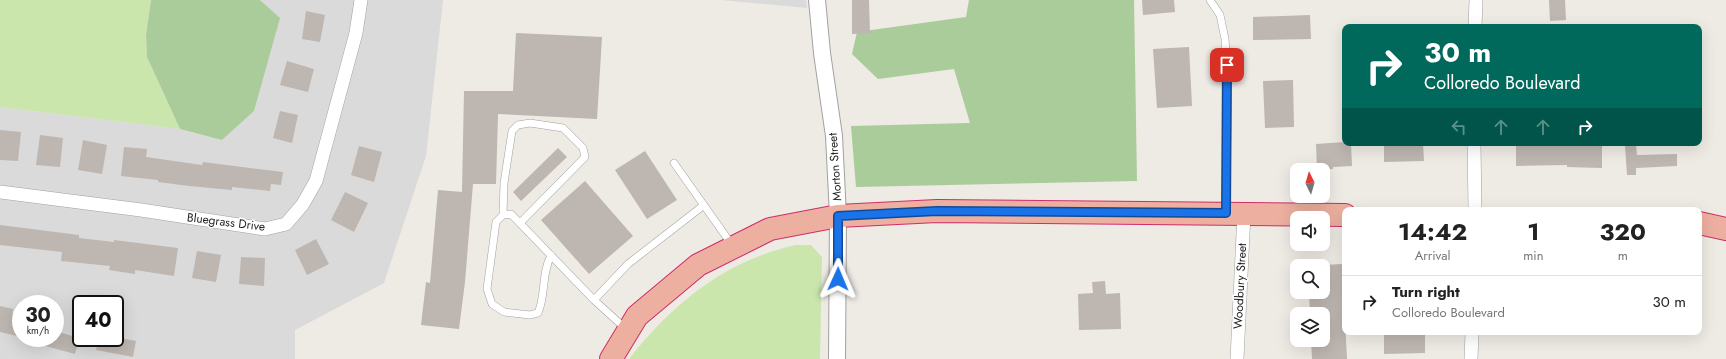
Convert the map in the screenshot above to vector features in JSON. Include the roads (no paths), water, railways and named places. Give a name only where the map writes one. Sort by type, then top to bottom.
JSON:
[{"type":"highway","points":[[611,359],[637,316],[698,265],[770,229],[838,216],[937,211],[1342,215]]},
{"type":"highway","points":[[1702,224],[1726,229]]},
{"type":"street","name":"Bluegrass Drive","points":[[0,192],[141,210],[265,229],[286,224],[303,204],[316,181],[356,33],[361,0]]},
{"type":"street","name":"Morton Street","points":[[817,0],[822,53],[834,136],[838,216],[838,359]]},
{"type":"street","points":[[1475,24],[1476,0]]},
{"type":"street","points":[[1474,146],[1475,207]]},
{"type":"street","name":"Woodbury Street","points":[[1235,213],[1237,359]]},
{"type":"street","points":[[1471,359],[1472,335]]},
{"type":"lane","points":[[1210,0],[1220,15],[1226,39],[1235,213]]},
{"type":"lane","points":[[503,215],[504,183],[512,131],[518,125],[530,123],[564,128],[583,148],[585,157],[520,223]]},
{"type":"lane","points":[[674,163],[734,247]]},
{"type":"lane","points":[[594,300],[628,264],[704,205]]},
{"type":"lane","points":[[551,255],[545,266],[541,306],[538,313],[530,315],[504,312],[492,304],[487,289],[496,222],[503,215],[511,214],[551,255],[594,300],[628,331]]}]
